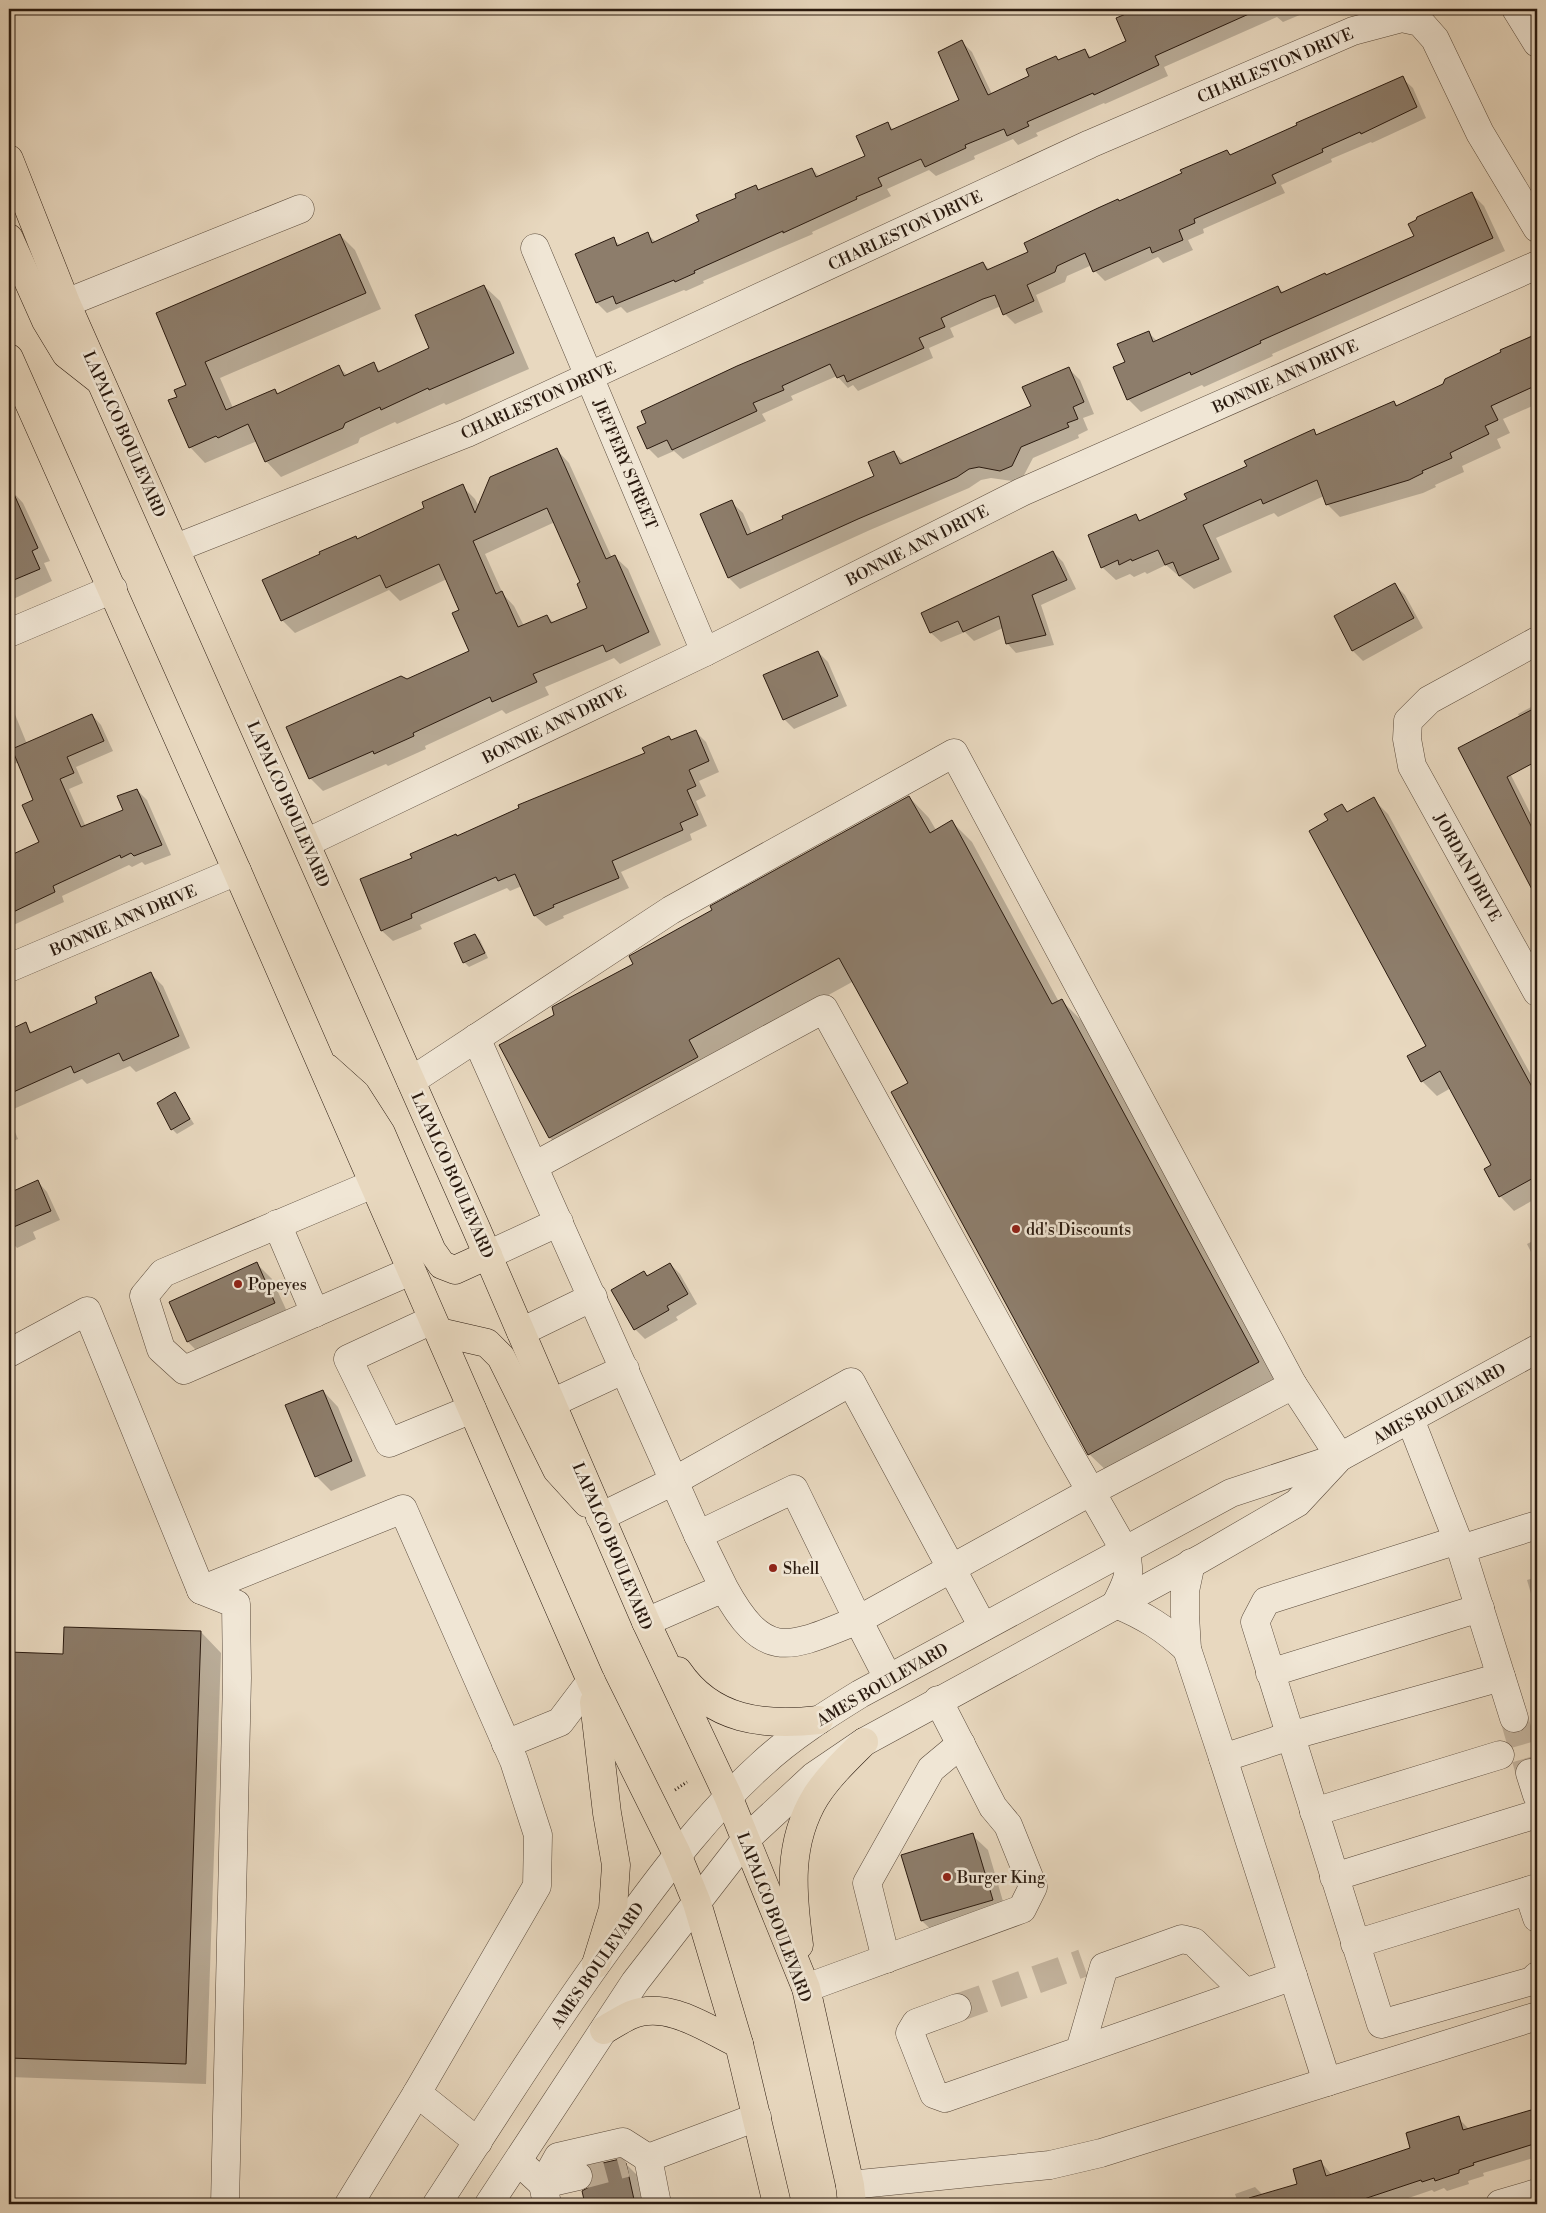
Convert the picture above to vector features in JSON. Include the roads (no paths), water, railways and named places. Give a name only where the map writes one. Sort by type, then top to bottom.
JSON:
[{"type":"main road","name":"LAPALCO BOULEVARD","points":[[9,160],[66,303],[488,1255],[646,1622],[728,1796],[746,1839],[806,1988],[851,2194]]},
{"type":"main road","points":[[9,238],[46,321],[66,354],[102,382]]},
{"type":"main road","points":[[9,358],[113,589],[591,1681],[677,1854],[697,1903],[739,2044],[777,2204]]},
{"type":"main road","points":[[320,1062],[356,1094],[381,1133],[432,1252],[442,1265],[455,1270],[488,1255]]},
{"type":"main road","points":[[435,1326],[486,1343],[501,1357],[556,1470],[600,1517]]},
{"type":"main road","points":[[646,1622],[685,1680],[701,1696],[726,1712],[767,1723],[819,1720]]},
{"type":"main road","points":[[591,1681],[607,1813],[616,1865],[613,1909],[596,1964]]},
{"type":"main road","points":[[806,1988],[792,1888],[797,1843],[816,1797],[837,1769],[864,1742]]},
{"type":"main road","points":[[604,2030],[632,2015],[664,2011],[678,2014],[739,2044]]},
{"type":"main road","points":[[770,2174],[786,2204]]},
{"type":"street","points":[[1516,9],[1537,44]]},
{"type":"street","name":"CHARLESTON DRIVE","points":[[176,548],[467,433],[1090,144],[1353,31],[1402,18],[1420,22],[1435,39],[1480,133],[1537,228]]},
{"type":"street","points":[[66,303],[300,209]]},
{"type":"street","name":"JEFFERY STREET","points":[[534,248],[705,652]]},
{"type":"street","name":"BONNIE ANN DRIVE","points":[[306,843],[705,652],[1022,492],[1537,265]]},
{"type":"street","points":[[9,633],[113,589]]},
{"type":"street","name":"JORDAN DRIVE","points":[[1536,987],[1412,766],[1407,740],[1408,721],[1429,700],[1537,641]]},
{"type":"street","points":[[411,1080],[671,910],[954,753],[1293,1385],[1340,1457]]},
{"type":"street","name":"BONNIE ANN DRIVE","points":[[9,968],[237,871]]},
{"type":"street","points":[[534,1166],[824,1009],[1090,1492],[1125,1551],[1130,1568],[1127,1581],[1116,1604],[1143,1615],[1168,1632],[1187,1649]]},
{"type":"street","points":[[476,1038],[698,1536],[724,1588],[746,1624],[758,1634],[773,1641],[788,1644],[804,1642],[858,1620],[1090,1492],[1293,1385]]},
{"type":"street","points":[[373,1184],[164,1273],[144,1296],[161,1348],[184,1370],[411,1271]]},
{"type":"street","points":[[488,1255],[559,1222]]},
{"type":"street","points":[[277,1224],[315,1313]]},
{"type":"street","points":[[521,1332],[593,1297]]},
{"type":"street","points":[[9,1353],[87,1311],[201,1590],[236,1604],[237,1678],[225,2204]]},
{"type":"street","points":[[435,1326],[348,1359],[389,1443],[472,1409]]},
{"type":"street","name":"AMES BOULEVARD","points":[[437,2204],[596,1964],[677,1854],[728,1796],[763,1762],[819,1720],[888,1678],[1231,1493],[1340,1457],[1537,1349]]},
{"type":"street","points":[[552,1403],[625,1369]]},
{"type":"street","points":[[600,1517],[674,1481],[851,1382],[984,1627]]},
{"type":"street","points":[[1410,1419],[1460,1544],[1514,1718]]},
{"type":"street","name":"AMES BOULEVARD","points":[[489,2204],[635,1982],[746,1839],[814,1776],[864,1742],[938,1700],[1297,1503],[1340,1457]]},
{"type":"street","points":[[698,1536],[794,1489],[888,1678]]},
{"type":"street","points":[[201,1590],[403,1509],[514,1761],[538,1835],[537,1886],[418,2094],[349,2204]]},
{"type":"street","points":[[1537,1525],[1460,1544],[1266,1601],[1254,1622],[1381,2024],[1532,1981],[1537,1976]]},
{"type":"street","points":[[1190,1563],[1185,1607],[1187,1649],[1327,2082]]},
{"type":"street","points":[[646,1622],[724,1588]]},
{"type":"street","points":[[1270,1673],[1480,1608]]},
{"type":"street","points":[[1223,1758],[1290,1736],[1502,1677]]},
{"type":"street","points":[[506,1744],[560,1722],[591,1681]]},
{"type":"street","points":[[806,1988],[1022,1909],[1034,1887],[1008,1825],[993,1807],[938,1700]]},
{"type":"street","points":[[886,1959],[867,1883],[931,1769],[961,1744]]},
{"type":"street","points":[[1314,1812],[1500,1756]]},
{"type":"street","points":[[1334,1877],[1537,1814]]},
{"type":"street","points":[[1356,1944],[1533,1890],[1537,1918]]},
{"type":"street","points":[[1080,2050],[1094,1965],[1182,1939],[1194,1942],[1245,1992]]},
{"type":"street","points":[[958,2008],[916,2023],[910,2032],[934,2094],[945,2098],[1293,1976]]},
{"type":"street","points":[[851,2194],[1050,2165],[1102,2154],[1537,2016]]},
{"type":"street","points":[[418,2094],[478,2142]]},
{"type":"street","points":[[637,2161],[757,2117]]},
{"type":"street","points":[[545,2194],[558,2157],[623,2142],[637,2161],[654,2204]]},
{"type":"street","points":[[518,2161],[545,2194]]},
{"type":"street","points":[[545,2194],[578,2176]]},
{"type":"street","points":[[1500,2204],[1537,2193]]},
{"type":"tunnel","points":[[1514,1718],[1530,1773]]},
{"type":"tunnel","points":[[957,2008],[1083,1963]]},
{"type":"tunnel","points":[[578,2176],[626,2163]]},
{"type":"place","name":"dd's Discounts","points":[[1016,1229]]},
{"type":"place","name":"Popeyes","points":[[238,1284]]},
{"type":"place","name":"Shell","points":[[773,1568]]},
{"type":"place","name":"Burger King","points":[[947,1877]]}]
